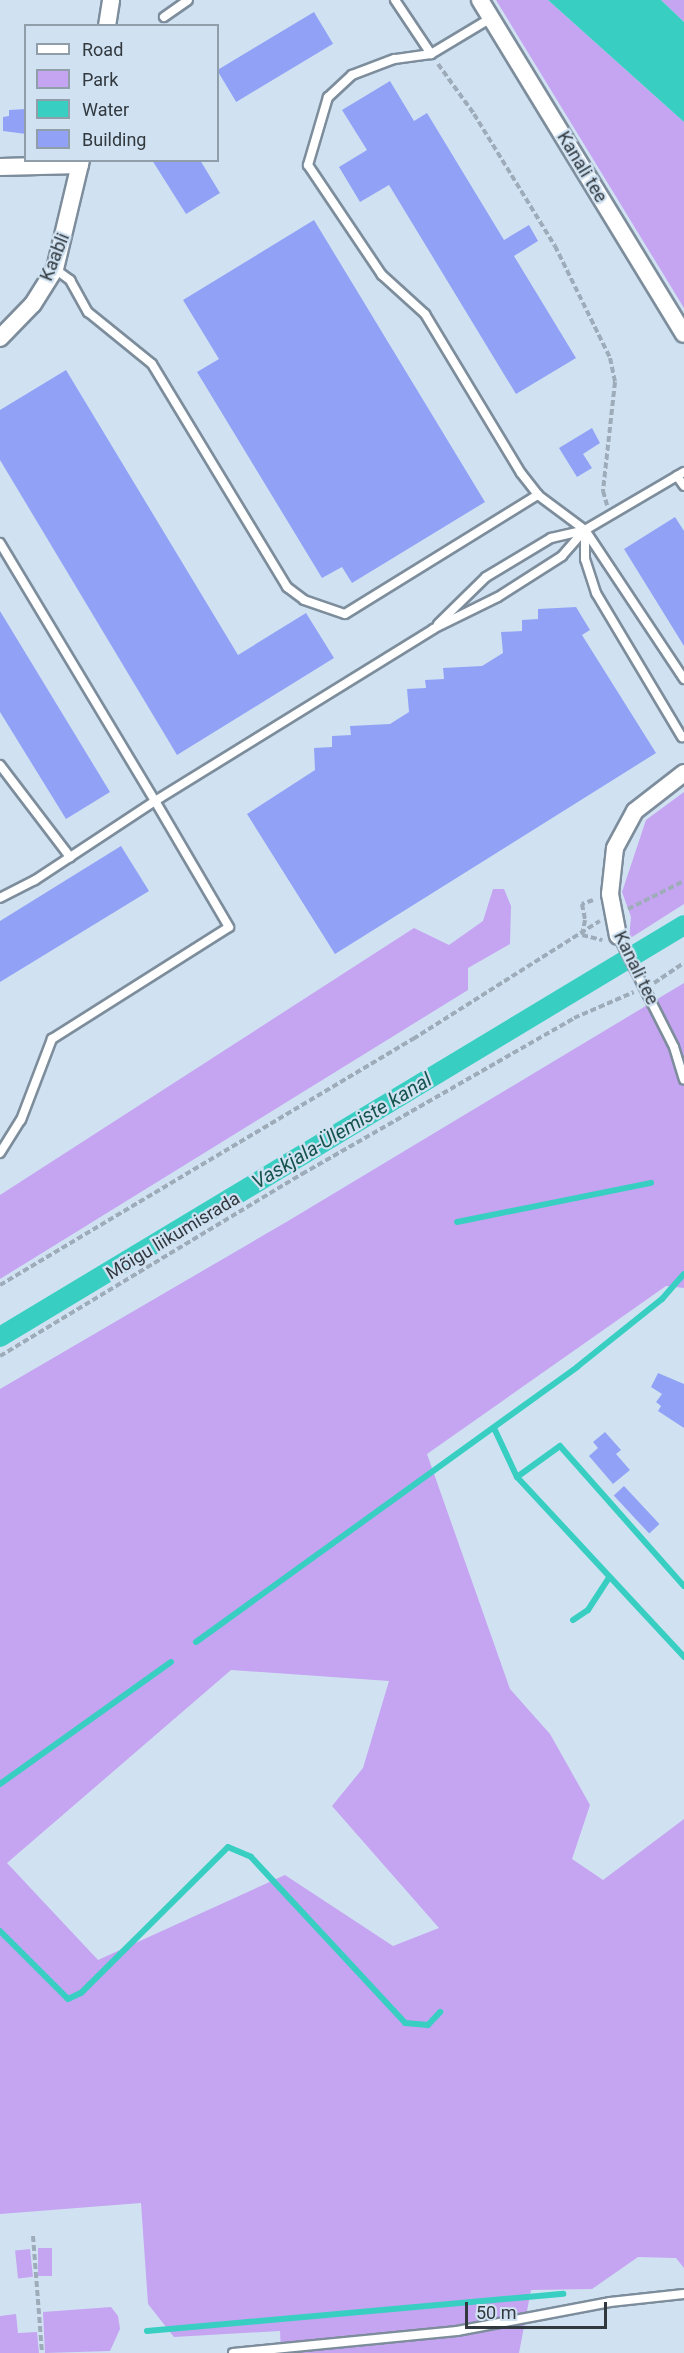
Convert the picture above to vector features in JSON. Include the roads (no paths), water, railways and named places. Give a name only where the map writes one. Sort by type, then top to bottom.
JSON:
[{"type":"street","points":[[106,24],[111,0]]},
{"type":"street","name":"Kanali tee","points":[[480,0],[684,334]]},
{"type":"street","points":[[0,167],[80,163]]},
{"type":"street","name":"Kaabli","points":[[0,338],[33,304],[55,269],[80,163]]},
{"type":"street","name":"Kanali tee","points":[[618,936],[610,894],[615,848],[635,811],[684,773]]},
{"type":"lane","points":[[164,17],[188,0]]},
{"type":"lane","points":[[395,0],[431,54]]},
{"type":"lane","points":[[491,18],[431,54],[394,59],[352,75],[328,97],[308,165],[381,275],[425,314],[521,474],[538,495],[585,530],[684,679]]},
{"type":"lane","points":[[55,269],[70,280],[88,312],[152,364],[287,587],[304,600],[345,614],[538,495]]},
{"type":"lane","points":[[0,898],[70,857],[155,801],[433,630],[498,597],[562,556],[585,530],[610,514],[681,474],[684,486]]},
{"type":"lane","points":[[433,630],[486,577],[551,538],[585,530]]},
{"type":"lane","points":[[585,530],[585,559],[596,593],[682,736]]},
{"type":"lane","points":[[0,543],[229,927],[52,1039],[21,1120],[0,1153]]},
{"type":"lane","points":[[0,765],[70,857]]},
{"type":"lane","name":"Kanali tee","points":[[618,936],[674,1047],[684,1079]]},
{"type":"lane","points":[[232,2353],[457,2331],[610,2302],[684,2295]]},
{"type":"water","points":[[548,0],[661,0],[684,22],[684,122]]},
{"type":"waterway","name":"Vaskjala-Ülemiste kanal","points":[[0,1337],[684,925]]},
{"type":"waterway","points":[[457,1222],[651,1183]]},
{"type":"waterway","points":[[196,1642],[577,1367],[662,1299],[684,1274]]},
{"type":"waterway","points":[[494,1428],[517,1477],[684,1657]]},
{"type":"waterway","points":[[517,1477],[560,1446],[684,1586]]},
{"type":"waterway","points":[[573,1620],[588,1610],[609,1578]]},
{"type":"waterway","points":[[0,1784],[171,1662]]},
{"type":"waterway","points":[[0,1931],[68,1999],[81,1993],[228,1847],[251,1857],[405,2023],[428,2025],[440,2012]]},
{"type":"waterway","points":[[147,2331],[563,2294]]}]
